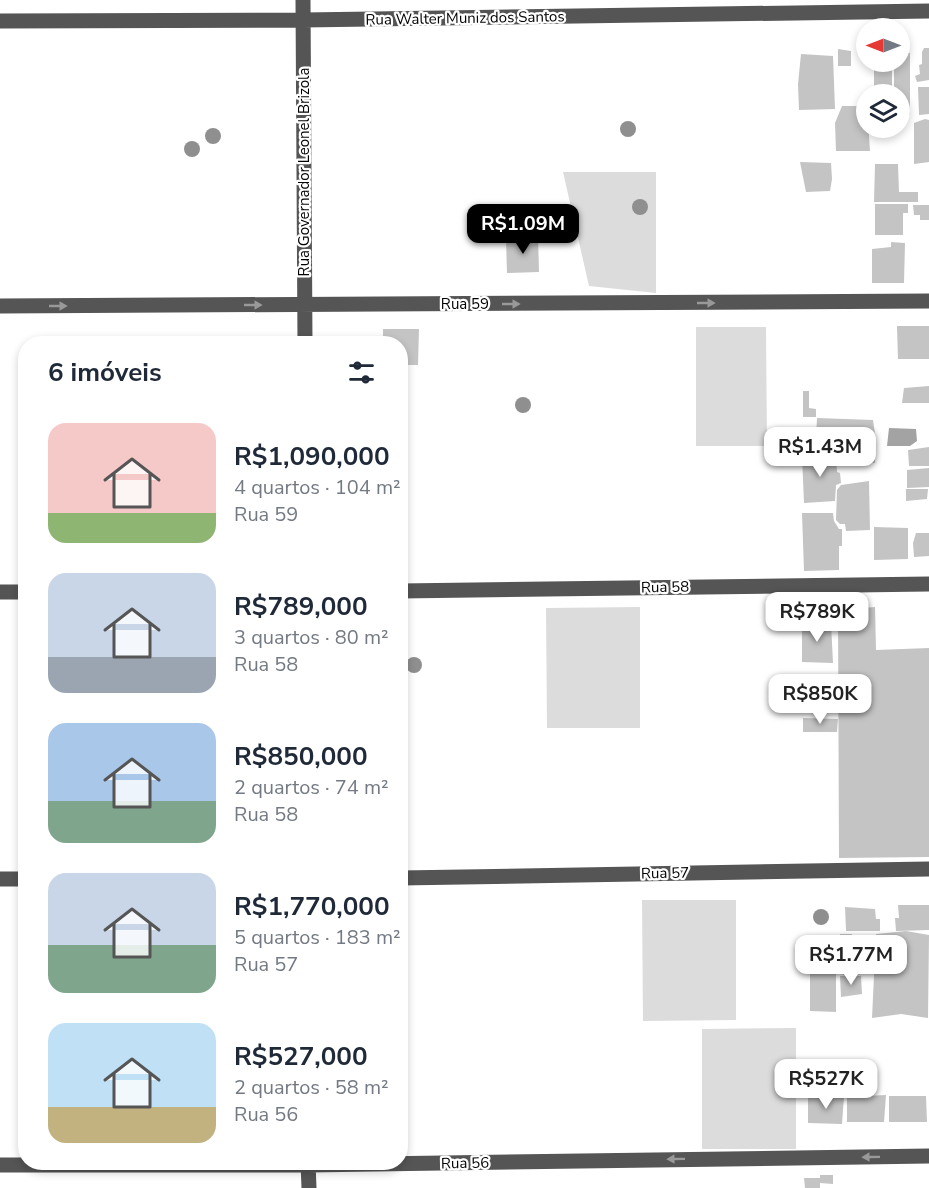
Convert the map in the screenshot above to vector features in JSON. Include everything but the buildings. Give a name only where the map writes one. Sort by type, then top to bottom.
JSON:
[{"type":"street","name":"Rua Governador Leonel Brizola","points":[[303,0],[304,336]]},
{"type":"street","name":"Rua Walter Muniz dos Santos","points":[[0,21],[303,20],[929,11]]},
{"type":"street","name":"Rua 59","points":[[0,306],[929,301]]},
{"type":"street","name":"Rua 58","points":[[408,591],[929,584]]},
{"type":"street","points":[[0,592],[18,592]]},
{"type":"street","name":"Rua 57","points":[[408,878],[929,868]]},
{"type":"street","points":[[0,879],[18,879]]},
{"type":"street","name":"Rua 56","points":[[408,1163],[929,1156]]},
{"type":"street","name":"Rua 56","points":[[0,1165],[18,1165]]},
{"type":"street","points":[[308,1170],[309,1188]]},
{"type":"shaded area","points":[[563,172],[656,172],[656,293],[589,286]]},
{"type":"shaded area","points":[[696,327],[766,327],[767,446],[696,446]]},
{"type":"shaded area","points":[[889,428],[916,429],[917,441],[910,446],[887,446]]},
{"type":"shaded area","points":[[640,607],[640,728],[547,728],[546,608]]},
{"type":"shaded area","points":[[642,900],[736,900],[736,1020],[643,1021]]},
{"type":"shaded area","points":[[796,1028],[796,1149],[702,1149],[702,1029]]}]
